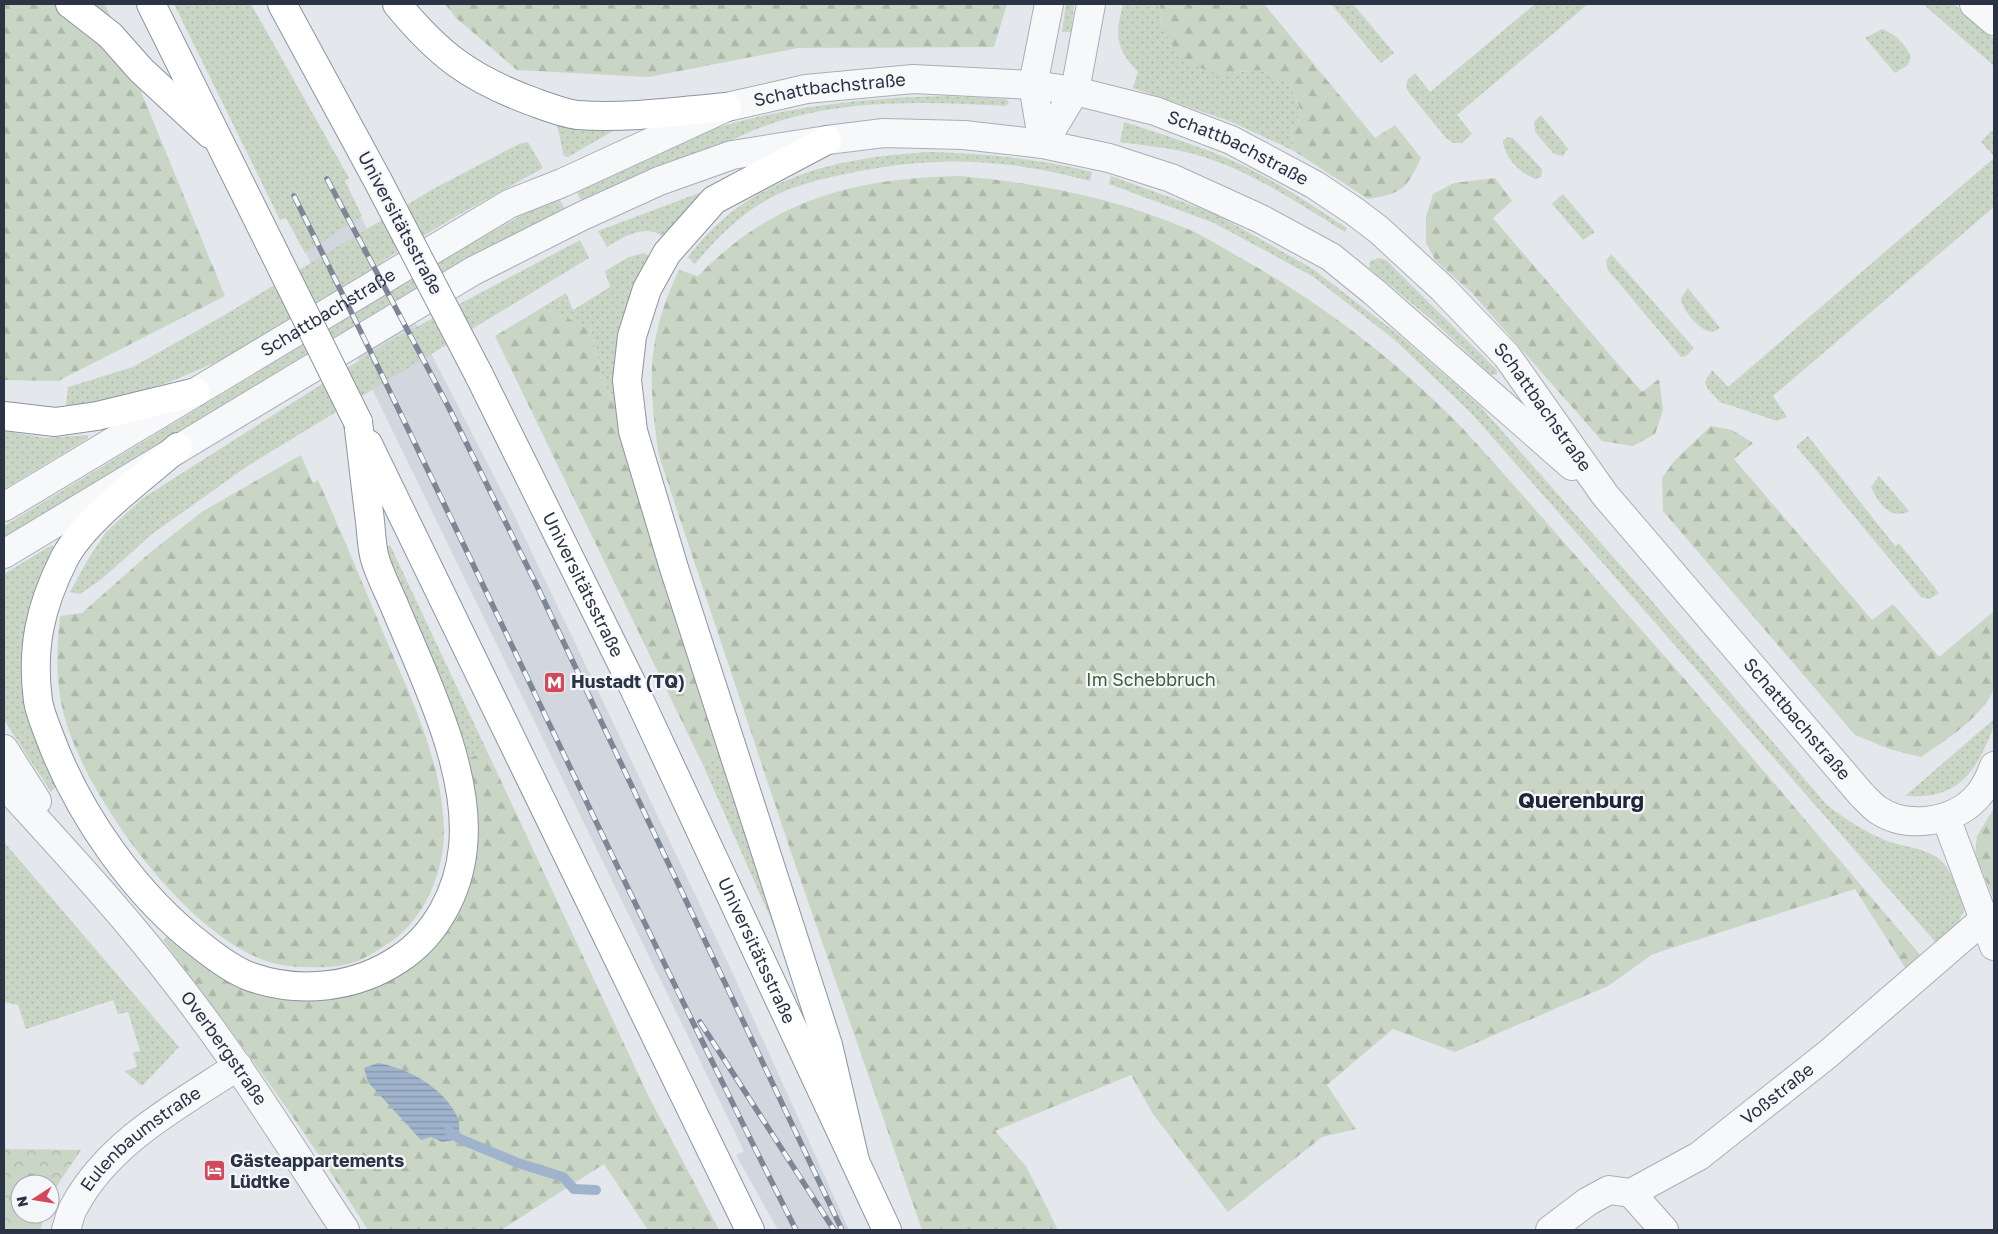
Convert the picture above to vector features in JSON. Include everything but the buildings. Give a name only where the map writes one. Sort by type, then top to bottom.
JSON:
[{"type":"highway","points":[[70,4],[110,35],[141,70],[224,147]]},
{"type":"highway","points":[[151,4],[224,147],[358,422],[366,452],[374,555],[422,672],[454,758],[462,802],[464,843],[460,870],[449,900],[430,932],[411,952],[386,968],[356,981],[320,986],[279,984],[248,976],[219,959],[182,930],[126,870],[80,803],[56,755],[38,706],[34,658],[38,631],[46,599],[65,556],[85,529],[178,447]]},
{"type":"highway","name":"Universitätsstraße","points":[[282,4],[378,181],[479,376],[632,684],[887,1230]]},
{"type":"highway","points":[[397,4],[448,58],[477,78],[548,107],[576,115],[617,116],[727,107]]},
{"type":"highway","points":[[827,140],[714,200],[667,253],[647,289],[632,336],[627,380],[633,430],[674,568],[828,1045],[855,1161]]},
{"type":"highway","points":[[4,416],[55,422],[97,416],[196,392]]},
{"type":"highway","points":[[366,452],[750,1230]]},
{"type":"street","points":[[1043,144],[1033,85],[1049,4]]},
{"type":"street","points":[[1043,144],[1075,92],[1091,4]]},
{"type":"street","points":[[1974,4],[1994,21]]},
{"type":"street","name":"Schattbachstraße","points":[[4,507],[509,204],[562,183],[727,107],[806,89],[913,79],[1033,85],[1075,92],[1155,111],[1231,140],[1314,185],[1379,230],[1444,289],[1507,356],[1605,495],[1861,794],[1878,810],[1895,818],[1918,821],[1946,818],[1975,800],[1994,766]]},
{"type":"street","name":"Schattbachstraße","points":[[4,554],[178,447],[473,271],[580,217],[659,181],[732,155],[827,140],[884,134],[954,135],[1043,144],[1109,158],[1171,178],[1261,219],[1331,257],[1374,292],[1605,495]]},
{"type":"street","name":"Overbergstraße","points":[[4,750],[88,877]]},
{"type":"street","name":"Overbergstraße","points":[[4,784],[88,877],[175,980],[238,1066],[346,1230]]},
{"type":"street","points":[[1946,818],[1994,946]]},
{"type":"street","name":"Voßstraße","points":[[1550,1230],[1587,1202],[1609,1190],[1631,1192],[1699,1156],[1828,1054],[1984,920]]},
{"type":"street","name":"Eulenbaumstraße","points":[[66,1230],[74,1206],[116,1152],[147,1127],[238,1066]]},
{"type":"street","points":[[1631,1192],[1664,1230]]},
{"type":"shaded area","points":[[240,118],[348,192],[513,513],[734,976],[849,1230],[778,1230],[736,1155],[744,1151]]},
{"type":"green space","points":[[4,4],[105,4],[225,296],[58,381],[4,380]]},
{"type":"green space","points":[[174,4],[251,4],[349,178],[345,181],[362,216],[305,253],[286,218],[280,220]]},
{"type":"green space","points":[[445,4],[1007,4],[994,47],[798,48],[649,77],[517,70],[456,18]]},
{"type":"green space","points":[[1066,4],[1074,4],[1071,32],[1062,32]]},
{"type":"green space","points":[[1123,4],[1160,4],[1161,25],[1217,74],[1260,70],[1290,84],[1301,112],[1291,129],[1294,151],[1232,122],[1133,88],[1138,72],[1125,56],[1118,33]]},
{"type":"green space","points":[[1160,4],[1264,4],[1375,138],[1395,125],[1421,158],[1407,183],[1396,192],[1368,199],[1294,151],[1291,129],[1301,111],[1290,84],[1260,70],[1217,74],[1181,61],[1161,25]]},
{"type":"green space","points":[[1331,4],[1353,4],[1394,53],[1381,63]]},
{"type":"green space","points":[[1535,4],[1588,4],[1457,115],[1472,134],[1462,143],[1453,143],[1446,138],[1409,93],[1406,85],[1408,79],[1415,73],[1430,92]]},
{"type":"green space","points":[[1923,4],[1954,4],[1994,39],[1994,66]]},
{"type":"green space","points":[[1882,29],[1891,33],[1899,40],[1911,57],[1908,65],[1895,73],[1865,38]]},
{"type":"green space","points":[[945,96],[1006,99],[1009,102],[1006,106],[923,103],[868,105],[813,113],[786,119],[760,128],[684,162],[582,203],[575,188],[663,146],[742,121],[809,107],[877,99]]},
{"type":"green space","points":[[1541,115],[1568,149],[1563,156],[1554,154],[1535,132],[1534,122]]},
{"type":"green space","points":[[560,121],[611,126],[613,131],[568,157],[564,156],[557,125]]},
{"type":"green space","points":[[1124,122],[1199,147],[1242,165],[1283,187],[1347,228],[1345,232],[1266,184],[1224,164],[1181,151],[1120,142]]},
{"type":"green space","points":[[1991,131],[1994,132],[1994,156],[1981,142]]},
{"type":"green space","points":[[1508,137],[1513,138],[1542,169],[1541,177],[1535,179],[1529,176],[1513,163],[1504,146],[1503,140]]},
{"type":"green space","points":[[528,142],[543,168],[453,218],[225,358],[170,382],[109,400],[66,407],[68,387],[133,367],[223,316],[433,189],[519,144]]},
{"type":"green space","points":[[929,152],[1011,158],[1092,172],[1090,181],[1030,168],[1001,164],[945,162],[916,163],[845,174],[787,190],[766,200],[733,225],[695,264],[688,257],[712,230],[738,208],[766,190],[795,177],[827,167],[860,160]]},
{"type":"green space","points":[[1994,158],[1994,207],[1773,396],[1787,417],[1777,421],[1720,402],[1707,388],[1705,382],[1712,370],[1728,387]]},
{"type":"green space","name":"Im Schebbruch","points":[[960,176],[1019,183],[1077,194],[1134,209],[1190,230],[1275,278],[1333,316],[1388,359],[1439,405],[1496,465],[1633,620],[1922,957],[1906,969],[1855,889],[1653,954],[1608,986],[1455,1052],[1393,1029],[1327,1085],[1356,1129],[1322,1137],[1228,1212],[1153,1114],[1131,1075],[995,1131],[1026,1166],[1058,1230],[922,1230],[794,861],[659,456],[653,405],[652,361],[660,318],[679,270],[698,276],[726,250],[756,228],[786,211],[818,198],[851,188],[885,182]]},
{"type":"green space","points":[[1111,176],[1216,214],[1313,269],[1399,335],[1480,406],[1645,593],[1826,804],[1847,820],[1869,833],[1892,843],[1924,851],[1943,863],[1953,879],[1965,908],[1955,930],[1938,945],[1472,414],[1395,340],[1312,276],[1214,223],[1109,184]]},
{"type":"green space","points":[[1495,178],[1512,201],[1493,218],[1642,392],[1659,379],[1663,410],[1655,434],[1633,446],[1602,441],[1472,293],[1436,261],[1426,243],[1426,217],[1433,194],[1454,183]]},
{"type":"green space","points":[[699,193],[701,196],[663,237],[649,231],[642,231],[620,239],[607,247],[598,231]]},
{"type":"green space","points":[[1563,194],[1595,232],[1583,240],[1552,204]]},
{"type":"green space","points":[[557,195],[567,213],[4,542],[4,526],[452,255]]},
{"type":"green space","points":[[580,240],[589,258],[249,465],[152,534],[103,578],[80,594],[70,592],[106,532],[143,498],[388,342]]},
{"type":"green space","points":[[644,253],[651,257],[621,419],[602,379],[591,329],[543,307],[566,293],[573,310],[610,287],[605,271],[629,257]]},
{"type":"green space","points":[[1611,254],[1694,348],[1686,356],[1681,357],[1608,270],[1606,261]]},
{"type":"green space","points":[[1379,258],[1386,260],[1497,370],[1497,375],[1490,374],[1432,320],[1369,268],[1370,261]]},
{"type":"green space","points":[[1688,288],[1720,328],[1713,332],[1708,331],[1692,320],[1681,298]]},
{"type":"green space","points":[[543,307],[591,329],[602,379],[621,419],[724,754],[703,765],[495,336]]},
{"type":"green space","points":[[1711,426],[1732,430],[1753,443],[1734,459],[1872,620],[1893,604],[1939,657],[1994,611],[1995,684],[1989,699],[1962,727],[1921,757],[1892,750],[1855,735],[1663,511],[1662,478],[1675,460]]},
{"type":"green space","points":[[4,431],[46,438],[88,435],[87,439],[4,489]]},
{"type":"green space","points":[[1808,436],[1895,546],[1899,543],[1939,593],[1930,599],[1921,597],[1796,446]]},
{"type":"green space","points":[[301,455],[313,483],[318,480],[415,706],[438,779],[444,829],[441,860],[437,876],[423,906],[404,931],[392,941],[360,960],[329,967],[281,965],[249,954],[216,933],[184,904],[153,871],[125,835],[101,798],[82,763],[64,717],[58,674],[60,616],[82,613],[152,551],[203,511]]},
{"type":"green space","points":[[1879,476],[1909,511],[1896,514],[1881,504],[1871,487]]},
{"type":"green space","points":[[52,545],[55,548],[41,576],[31,608],[58,784],[51,792],[4,720],[4,574]]},
{"type":"green space","points":[[390,545],[487,751],[467,759],[383,549]]},
{"type":"green space","points":[[1994,719],[1991,732],[1979,758],[1964,779],[1955,786],[1933,795],[1905,796]]},
{"type":"green space","points":[[487,751],[647,1093],[719,1230],[648,1230],[604,1164],[501,1230],[368,1230],[320,1156],[269,1083],[163,940],[169,934],[243,985],[391,979],[416,964],[435,944],[467,759]]},
{"type":"green space","points":[[724,754],[807,1001],[703,765]]},
{"type":"green space","points":[[1994,808],[1994,899],[1975,855],[1977,836]]},
{"type":"green space","points":[[4,842],[179,1047],[142,1086],[124,1071],[137,1067],[133,1053],[140,1051],[128,1012],[118,1014],[113,1000],[26,1029],[18,1005],[4,1002]]},
{"type":"green space","points":[[4,1149],[81,1150],[60,1181],[60,1174],[10,1174],[10,1224],[42,1224],[40,1230],[4,1230]]},
{"type":"water","points":[[378,1063],[412,1074],[443,1096],[457,1116],[460,1139],[442,1142],[431,1137],[421,1140],[368,1082],[364,1068]]},
{"type":"waterway","points":[[449,1131],[460,1139],[518,1163],[563,1177],[574,1189],[596,1190]]},
{"type":"railway","points":[[327,179],[449,408],[537,586],[842,1230]]},
{"type":"railway","points":[[294,196],[669,972],[796,1230]]},
{"type":"railway","points":[[700,1022],[834,1230]]},
{"type":"place","name":"Hustadt (TQ)","points":[[555,682]]},
{"type":"place","name":"Gästeappartements Lüdtke","points":[[214,1171]]},
{"type":"district","name":"Querenburg","points":[[1581,800]]}]
